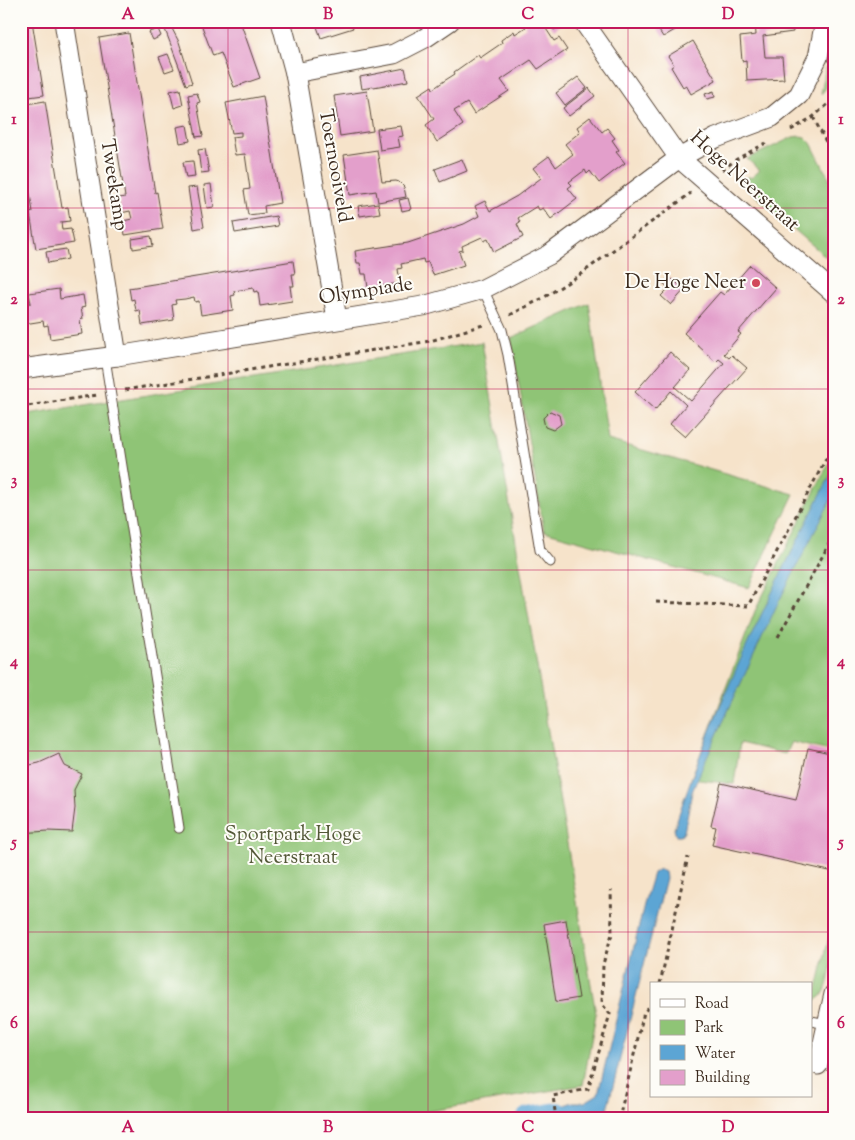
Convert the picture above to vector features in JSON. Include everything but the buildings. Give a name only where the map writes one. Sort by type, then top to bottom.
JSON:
[{"type":"street","name":"Tweekamp","points":[[64,21],[111,357]]},
{"type":"street","name":"Toernooiveld","points":[[281,21],[296,73],[337,319]]},
{"type":"street","points":[[296,73],[394,54],[425,38],[450,21]]},
{"type":"street","name":"Hoge Neerstraat","points":[[583,21],[679,158],[834,293]]},
{"type":"street","name":"Olympiade","points":[[21,369],[111,357],[423,306],[483,289],[549,255],[679,158],[716,138],[772,117],[799,95],[818,57],[825,21]]},
{"type":"street","points":[[815,1065],[819,1023],[834,994]]},
{"type":"lane","points":[[483,289],[506,342],[540,550],[550,562]]},
{"type":"lane","points":[[111,357],[179,828]]},
{"type":"path","points":[[789,131],[813,117],[834,99]]},
{"type":"path","points":[[813,117],[834,157]]},
{"type":"path","points":[[706,182],[737,159],[768,142]]},
{"type":"path","points":[[656,602],[748,606],[834,444]]},
{"type":"path","points":[[778,637],[834,535]]},
{"type":"path","points":[[660,982],[688,857]]},
{"type":"path","points":[[556,1119],[552,1096],[588,1089],[610,1014],[602,1004],[602,964],[612,934],[611,890]]},
{"type":"path","points":[[619,1119],[644,1012],[650,1005]]},
{"type":"green space","points":[[834,21],[834,79],[821,94]]},
{"type":"green space","points":[[793,137],[805,137],[811,143],[834,188],[834,264],[742,184],[749,176],[751,178],[760,170],[747,159]]},
{"type":"green space","points":[[589,303],[608,440],[794,494],[749,588],[544,531],[511,338]]},
{"type":"green space","name":"Sportpark Hoge Neerstraat","points":[[482,342],[596,1014],[583,1085],[384,1119],[21,1119],[21,415]]},
{"type":"green space","points":[[834,452],[834,752],[791,742],[785,754],[740,743],[734,784],[691,779],[755,611]]},
{"type":"green space","points":[[834,916],[832,958],[828,982],[821,997],[814,1001]]},
{"type":"water","points":[[834,468],[834,494],[776,607],[705,761],[692,792],[684,832],[681,836],[676,836],[674,829],[690,782],[727,691],[768,601]]},
{"type":"water","points":[[659,869],[665,872],[666,878],[607,1110],[598,1116],[558,1117],[556,1108],[573,1102],[585,1102],[598,1094],[647,893],[653,873]]},
{"type":"waterway","points":[[528,1119],[557,1114]]},
{"type":"place","name":"De Hoge Neer","points":[[756,283]]}]
